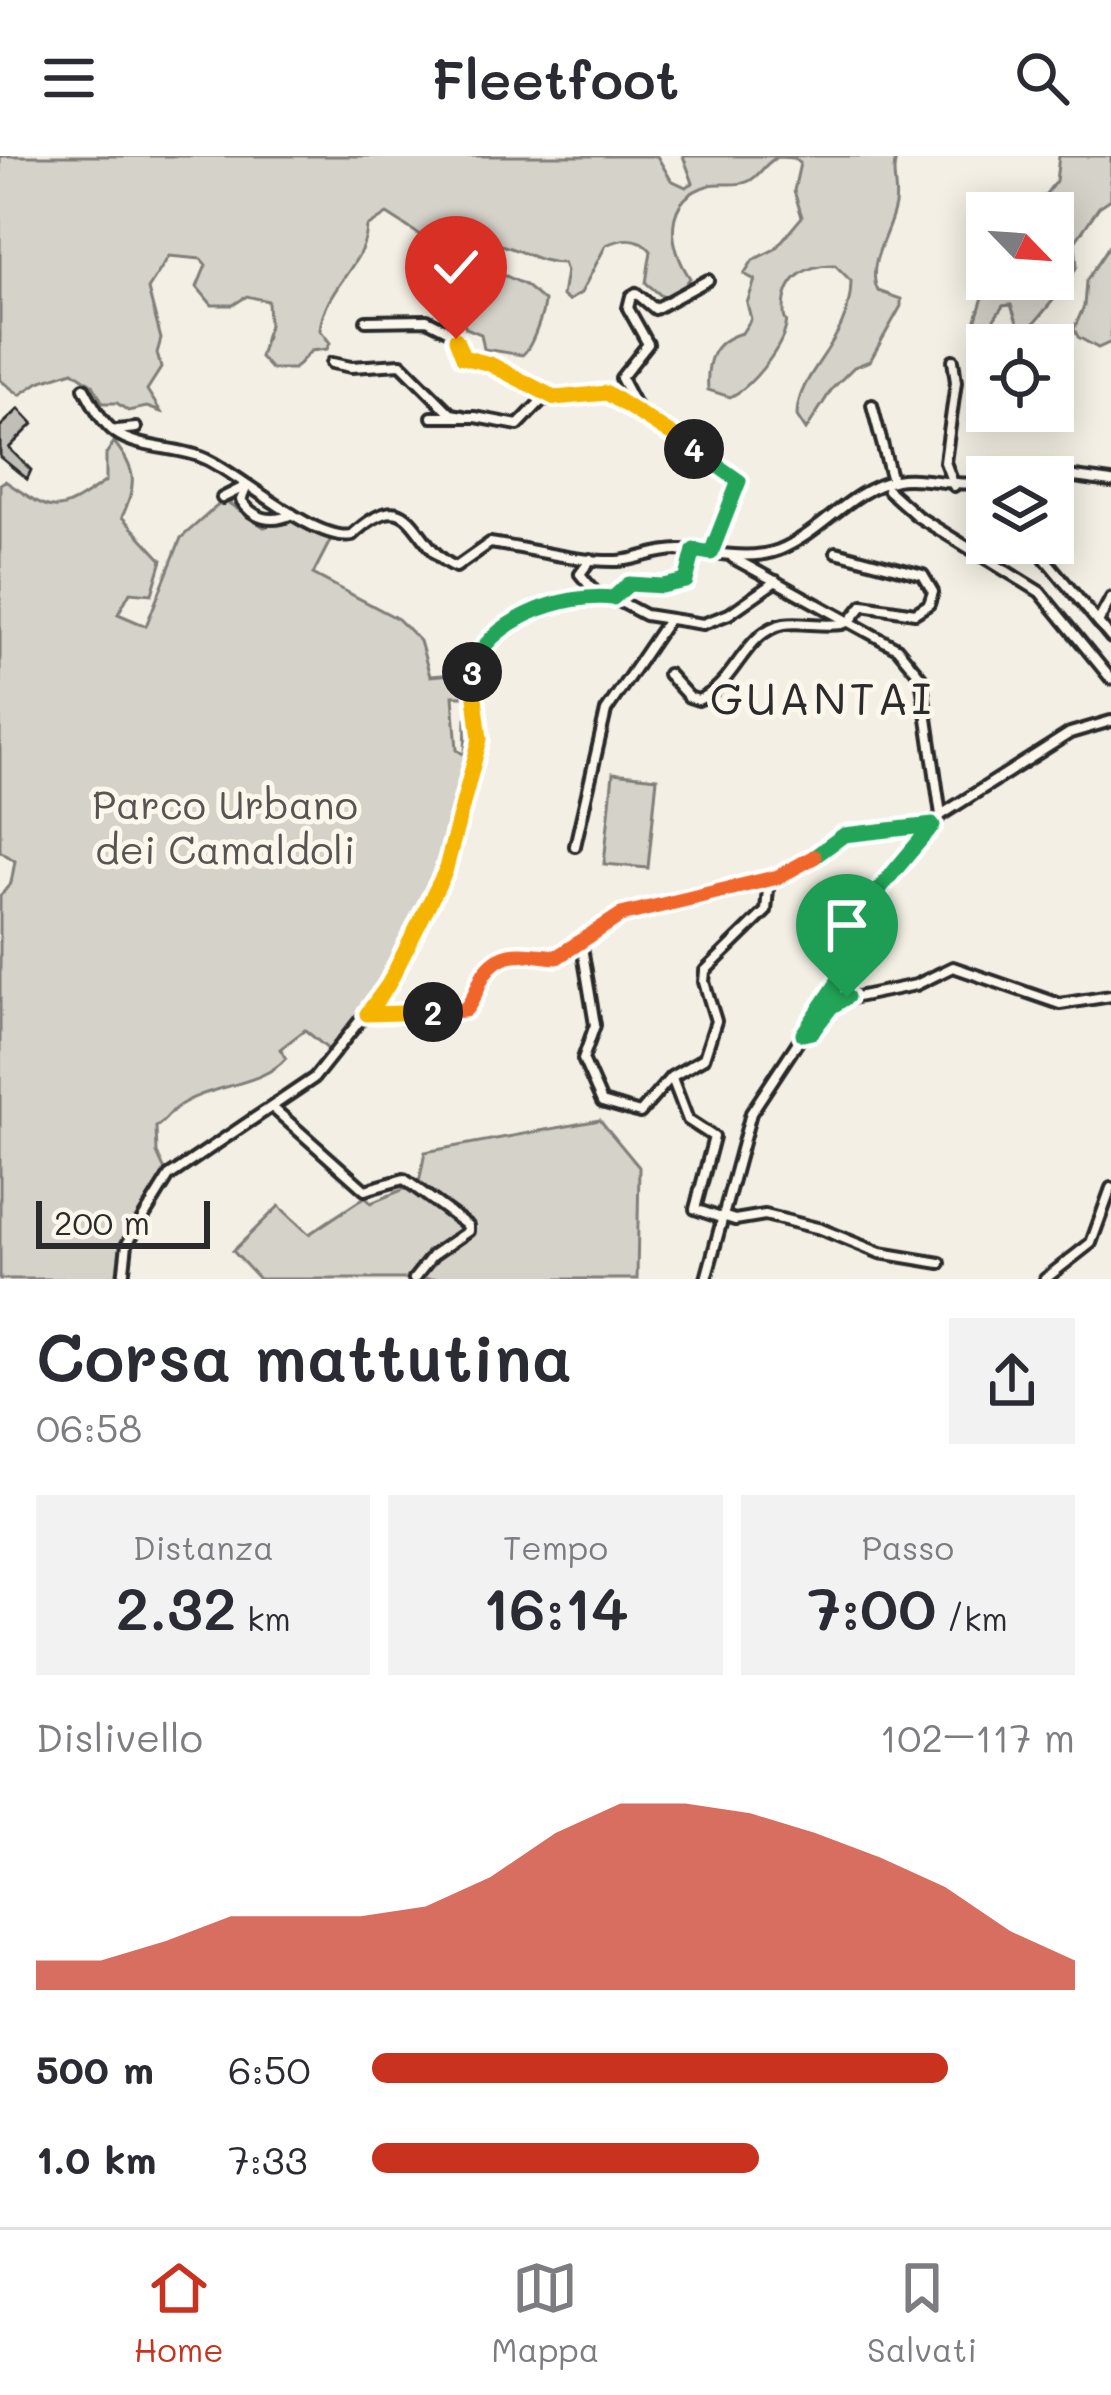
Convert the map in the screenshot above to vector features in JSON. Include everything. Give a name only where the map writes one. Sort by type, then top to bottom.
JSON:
[{"type":"street","points":[[641,416],[621,378],[648,344],[627,300],[636,293],[655,309],[708,280]]},
{"type":"street","points":[[366,321],[377,324],[393,318],[437,323],[455,334],[463,357],[490,364],[555,398]]},
{"type":"street","points":[[953,360],[956,382],[945,462],[954,486]]},
{"type":"street","points":[[332,363],[351,367],[401,364],[451,414],[518,425],[542,400],[607,393],[737,478],[711,553]]},
{"type":"street","points":[[84,388],[110,428],[122,437],[205,458],[274,506],[335,536],[347,537],[375,513],[388,512],[419,528],[437,557],[456,567],[490,543],[591,560],[623,561],[654,550],[694,550],[731,557],[897,648],[917,669],[941,815]]},
{"type":"street","points":[[872,405],[890,485],[917,516],[1040,592],[1111,679]]},
{"type":"street","points":[[431,417],[463,416]]},
{"type":"street","points":[[110,428],[128,432],[136,428]]},
{"type":"street","points":[[1074,476],[1111,482]]},
{"type":"street","points":[[222,499],[248,485]]},
{"type":"street","points":[[248,485],[242,500],[260,517],[278,520],[293,513]]},
{"type":"street","points":[[731,557],[775,552],[864,488],[966,485]]},
{"type":"street","points":[[613,598],[629,584],[662,586],[686,581],[694,550]]},
{"type":"street","points":[[668,674],[689,698],[698,700],[719,688],[751,647],[778,626],[819,627],[850,621],[863,604],[921,611],[933,592],[928,580],[914,570],[836,552]]},
{"type":"street","points":[[591,560],[580,574],[596,594]]},
{"type":"street","points":[[1050,564],[1111,638]]},
{"type":"street","points":[[124,1279],[127,1244],[169,1176],[314,1078],[388,985],[445,872],[480,739],[475,661],[483,646],[511,623],[596,594],[645,615],[710,623],[776,581]]},
{"type":"street","points":[[1098,622],[1111,598]]},
{"type":"street","points":[[575,846],[606,711],[668,620]]},
{"type":"street","points":[[706,1279],[752,1113],[836,985],[881,887],[941,815],[1070,733],[1111,721]]},
{"type":"street","points":[[367,1014],[465,1010],[486,971],[502,955],[523,952],[557,957],[621,915],[804,866],[844,835],[933,825]]},
{"type":"street","points":[[581,941],[595,1025],[584,1059],[602,1102],[640,1113],[671,1077],[704,1058],[716,1021],[705,971],[766,911],[769,878]]},
{"type":"street","points":[[803,1034],[812,1032],[831,1007],[847,997],[916,985],[953,967],[1060,1004],[1111,995]]},
{"type":"street","points":[[671,1077],[688,1120],[714,1137],[694,1209],[721,1217],[779,1219],[820,1229],[880,1253],[940,1263]]},
{"type":"street","points":[[273,1108],[364,1190],[404,1179],[468,1226],[468,1232],[434,1255],[415,1279]]},
{"type":"street","points":[[1045,1279],[1091,1243],[1111,1188]]},
{"type":"green space","points":[[0,156],[657,156],[671,180],[686,187],[693,183],[683,156],[897,156],[895,205],[877,259],[875,281],[878,291],[901,299],[901,306],[870,361],[854,367],[832,389],[806,430],[797,416],[799,400],[849,303],[851,281],[835,265],[806,270],[792,282],[785,300],[787,323],[782,339],[755,378],[730,397],[708,390],[713,354],[724,341],[742,333],[751,319],[747,303],[755,280],[744,274],[753,260],[775,249],[802,217],[794,191],[800,163],[778,157],[749,181],[710,185],[684,201],[677,212],[674,238],[690,278],[681,291],[664,298],[646,283],[651,251],[636,240],[606,245],[581,293],[568,301],[562,296],[563,263],[484,242],[477,256],[481,264],[525,285],[544,301],[537,330],[522,355],[484,349],[481,334],[466,328],[446,282],[456,252],[452,237],[420,235],[387,214],[367,227],[359,254],[323,315],[320,330],[330,343],[327,349],[311,351],[294,369],[271,369],[260,357],[269,325],[268,301],[247,296],[233,305],[212,305],[197,287],[206,265],[201,259],[169,256],[148,289],[161,339],[157,353],[161,368],[147,390],[161,412],[147,407],[128,411],[117,403],[103,403],[93,385],[73,371],[39,382],[20,395],[0,380]]},
{"type":"green space","points":[[1059,156],[1111,156],[1111,199],[1099,207],[1075,242],[1074,272],[1074,192],[1047,192],[1056,181]]},
{"type":"green space","points":[[1111,243],[1111,342],[1098,348],[1078,337],[1074,329],[1084,306],[1086,281]]},
{"type":"green space","points":[[982,300],[1053,300],[1033,324],[1018,324],[1011,305],[1003,306],[991,324],[976,324]]},
{"type":"green space","name":"Parco Urbano dei Camaldoli","points":[[114,442],[132,478],[122,517],[162,560],[152,594],[130,592],[118,614],[146,626],[181,538],[224,500],[264,527],[295,517],[332,537],[313,574],[398,619],[420,641],[430,676],[467,673],[471,696],[453,696],[457,750],[465,755],[466,718],[474,714],[477,746],[437,882],[381,990],[330,1051],[305,1030],[280,1049],[286,1058],[276,1067],[189,1100],[156,1127],[157,1153],[166,1173],[127,1234],[118,1279],[0,1279],[0,896],[11,883],[15,861],[0,851],[0,484],[5,481],[46,506],[65,506],[106,481],[106,454]]},
{"type":"green space","points":[[613,773],[657,778],[648,868],[604,864]]},
{"type":"green space","points":[[600,1120],[639,1167],[637,1279],[259,1279],[233,1251],[279,1206],[309,1234],[365,1197],[371,1203],[419,1183],[425,1152]]},
{"type":"building","points":[[19,409],[33,424],[9,448],[31,470],[27,479],[0,457],[0,427]]},
{"type":"district","name":"GUANTAI","points":[[822,697]]},
{"type":"route","points":[[456,339],[463,357],[501,368],[555,398],[600,392],[616,397],[737,478],[738,485],[711,553],[694,550],[686,581],[662,586],[629,584],[613,598],[586,595],[527,615],[483,646],[472,673],[479,747],[460,802],[445,872],[388,985],[367,1014],[465,1010],[486,971],[502,955],[523,952],[557,957],[621,915],[778,877],[804,866],[844,835],[933,825],[881,887],[836,985],[803,1034],[812,1032],[837,1001],[847,997]]}]
